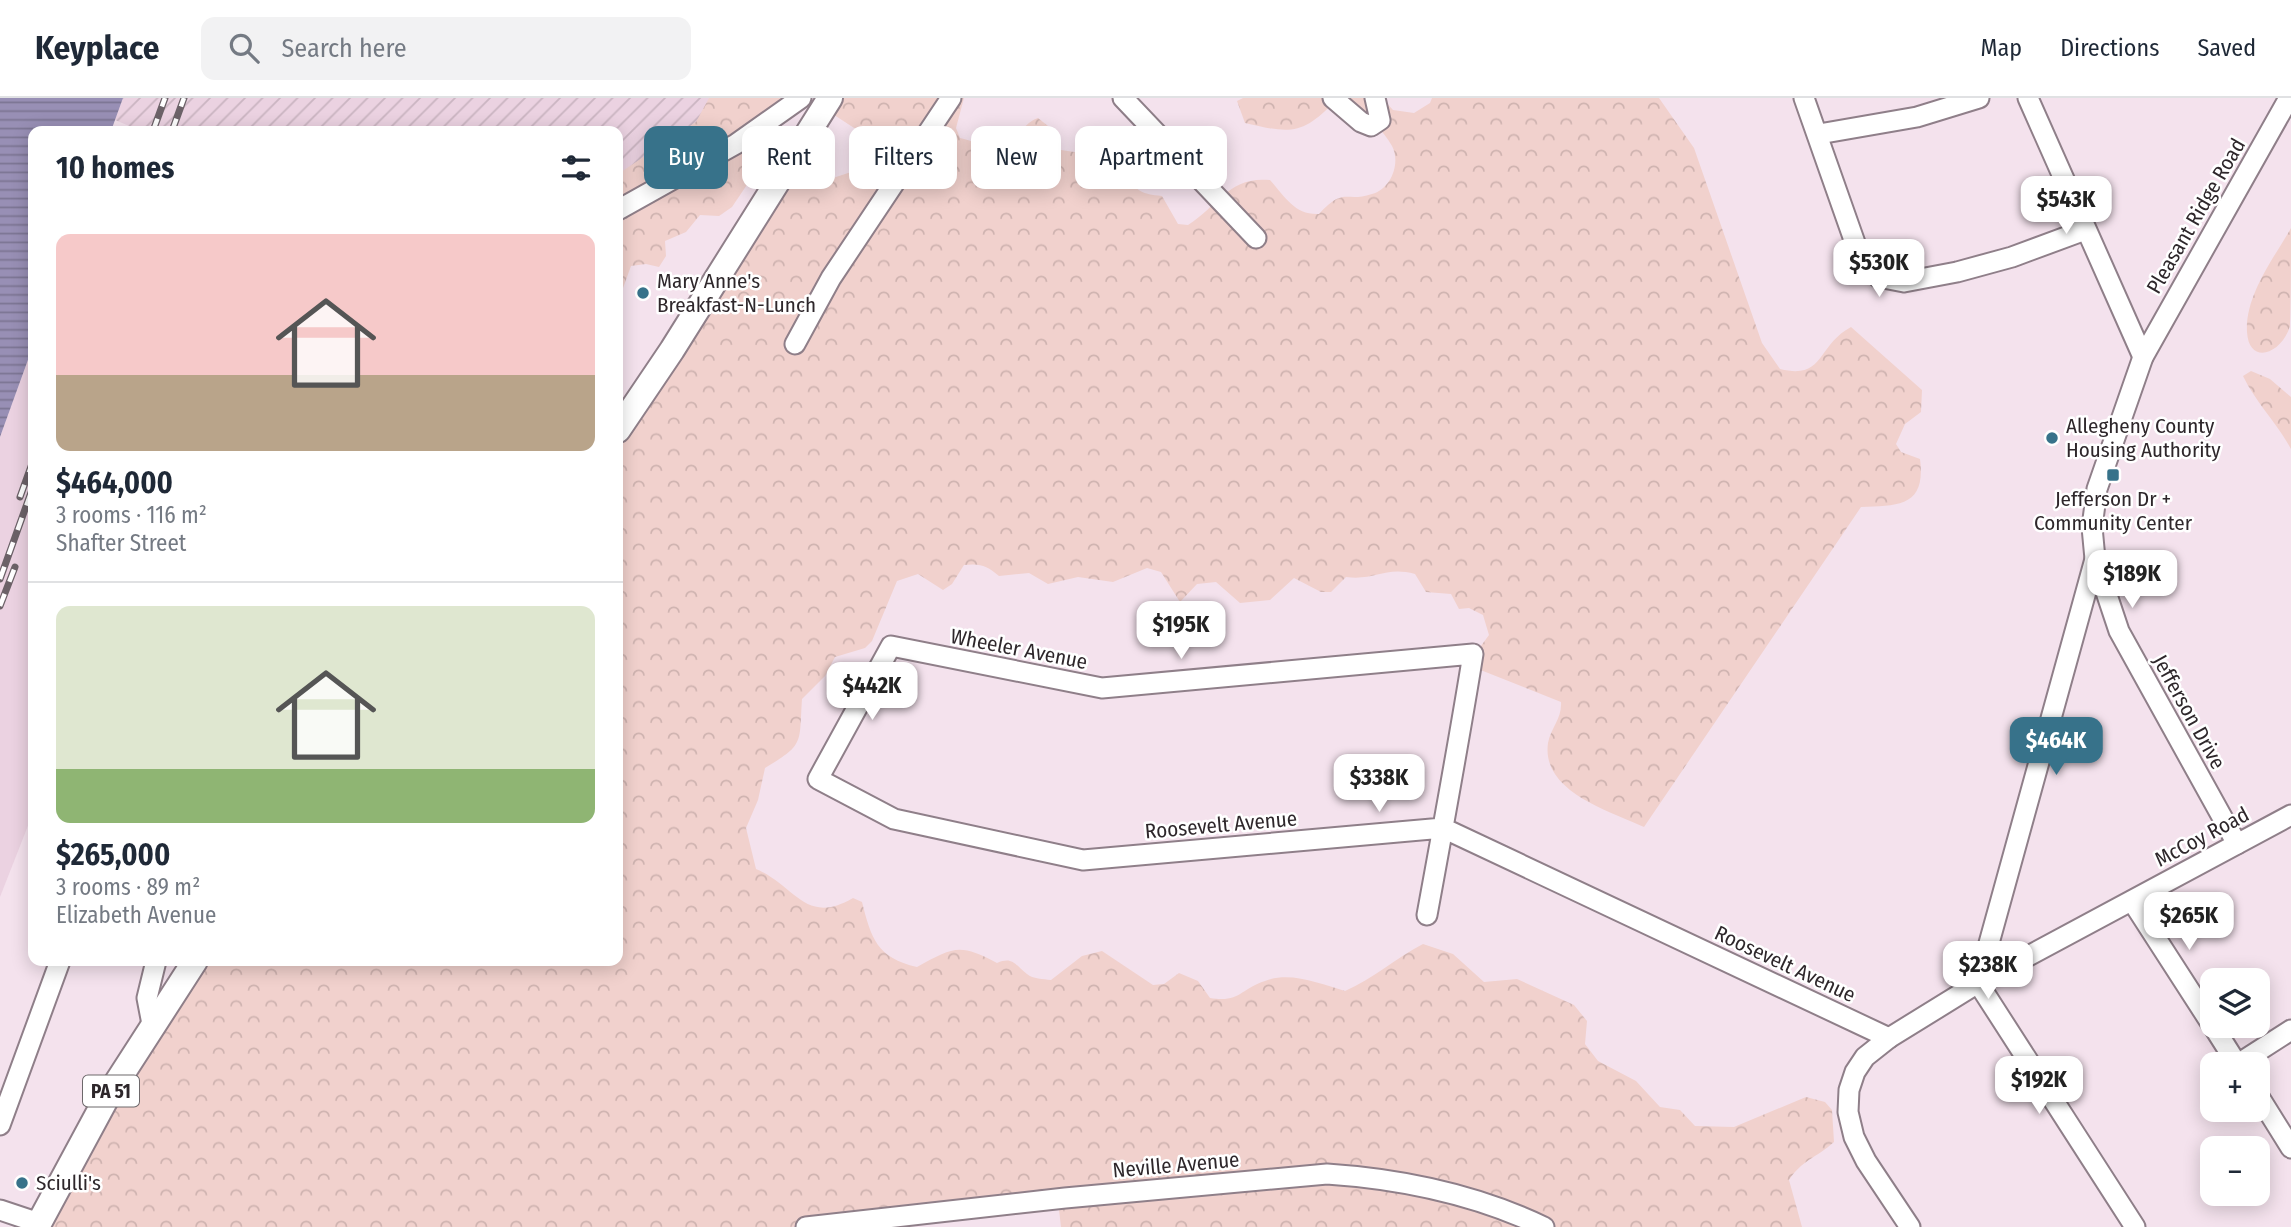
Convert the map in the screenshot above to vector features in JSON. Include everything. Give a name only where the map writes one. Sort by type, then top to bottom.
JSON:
[{"type":"main road","points":[[623,423],[672,350],[830,98]]},
{"type":"main road","name":"PA 51","points":[[38,1225],[106,1099],[192,966]]},
{"type":"street","points":[[623,207],[736,144],[801,98]]},
{"type":"street","points":[[795,344],[831,278],[951,98]]},
{"type":"street","points":[[1123,98],[1256,238]]},
{"type":"street","points":[[1333,98],[1367,126],[1377,124],[1380,120],[1375,98]]},
{"type":"street","points":[[1804,98],[1819,134],[1860,257],[1871,272],[1886,280],[1904,282],[1957,272],[2012,257],[2085,230]]},
{"type":"street","points":[[1819,134],[1917,117],[1979,98]]},
{"type":"street","points":[[2028,98],[2143,357]]},
{"type":"street","name":"Pleasant Ridge Road","points":[[2143,357],[2289,98]]},
{"type":"street","name":"Jefferson Drive","points":[[2143,357],[2097,489],[2092,527],[2095,559],[2119,631],[2237,844]]},
{"type":"street","points":[[2095,559],[1978,983],[2135,1227]]},
{"type":"street","name":"Wheeler Avenue","points":[[818,779],[891,646],[1102,688],[1473,654],[1443,828]]},
{"type":"street","name":"Roosevelt Avenue","points":[[818,779],[894,820],[1083,860],[1443,828],[1889,1038]]},
{"type":"street","name":"McCoy Road","points":[[1910,1227],[1866,1161],[1854,1137],[1848,1112],[1849,1090],[1855,1072],[1865,1057],[1889,1038],[1978,983],[2291,815]]},
{"type":"street","points":[[1427,915],[1443,828]]},
{"type":"street","points":[[2132,901],[2200,1006]]},
{"type":"street","points":[[0,1125],[58,966]]},
{"type":"street","points":[[152,1024],[147,998],[155,966]]},
{"type":"street","points":[[2257,1052],[2291,1030]]},
{"type":"street","points":[[2270,1114],[2291,1148]]},
{"type":"street","name":"Neville Avenue","points":[[806,1227],[1065,1198],[1326,1174],[1369,1177],[1438,1189],[1544,1227]]},
{"type":"street","points":[[0,1210],[38,1225]]},
{"type":"shaded area","points":[[0,98],[123,98],[113,126],[28,126],[28,360],[0,437]]},
{"type":"shaded area","points":[[123,98],[801,98],[755,126],[742,126],[742,134],[728,143],[728,126],[644,126],[644,189],[652,189],[623,207],[623,126],[129,126],[115,120]]},
{"type":"shaded area","points":[[28,360],[28,826],[0,897],[0,437]]},
{"type":"green space","points":[[709,98],[797,98],[751,126],[742,126],[742,132],[728,140],[728,126],[690,126],[696,122]]},
{"type":"green space","points":[[837,98],[964,98],[957,126],[851,126],[828,111]]},
{"type":"green space","points":[[1243,98],[1382,98],[1393,110],[1414,113],[1430,103],[1432,98],[1659,98],[1694,148],[1762,343],[1780,369],[1795,371],[1813,366],[1831,343],[1851,327],[1922,390],[1921,412],[1905,424],[1896,444],[1901,452],[1920,459],[1921,475],[1914,495],[1907,500],[1888,506],[1861,507],[1644,827],[1581,797],[1555,775],[1549,760],[1548,743],[1560,713],[1561,702],[1473,667],[1475,654],[1489,635],[1483,615],[1469,608],[1459,609],[1451,594],[1426,592],[1415,574],[1388,572],[1365,577],[1346,577],[1331,592],[1321,592],[1294,578],[1270,600],[1240,603],[1216,582],[1197,584],[1180,602],[1161,572],[1147,568],[1113,582],[1078,577],[1048,584],[1029,573],[999,576],[975,564],[964,565],[952,584],[943,590],[918,574],[897,581],[872,641],[865,648],[835,657],[825,676],[802,699],[800,734],[797,741],[787,753],[765,768],[758,800],[746,828],[756,869],[812,906],[823,908],[853,898],[862,902],[878,945],[893,958],[917,967],[940,955],[965,950],[997,963],[1010,961],[1029,976],[1051,980],[1082,956],[1102,951],[1153,985],[1164,984],[1179,973],[1198,981],[1210,998],[1228,999],[1257,984],[1285,977],[1345,991],[1423,944],[1453,954],[1484,982],[1517,979],[1574,1005],[1587,1021],[1585,1044],[1598,1061],[1636,1081],[1660,1107],[1680,1110],[1695,1126],[1734,1127],[1806,1097],[1825,1102],[1832,1110],[1834,1142],[1804,1163],[1789,1180],[1802,1227],[1549,1227],[1327,1171],[791,1227],[44,1227],[199,966],[623,966],[623,431],[779,189],[835,189],[835,177],[849,173],[849,189],[957,189],[957,130],[960,138],[971,141],[971,189],[1061,189],[1061,150],[1075,152],[1075,189],[1138,189],[1162,196],[1178,224],[1188,225],[1234,187],[1256,180],[1270,180],[1297,208],[1303,212],[1319,214],[1334,200],[1372,194],[1384,187],[1395,167],[1392,146],[1357,104],[1336,100],[1305,126],[1285,130],[1245,123],[1237,101]]},
{"type":"green space","points":[[1038,118],[1048,126],[1025,126],[1027,124]]},
{"type":"green space","points":[[742,145],[744,189],[732,207],[719,216],[700,215],[686,232],[665,241],[666,256],[659,267],[646,264],[631,266],[623,288],[623,212],[664,189],[728,189],[728,153]]},
{"type":"green space","points":[[644,157],[644,189],[649,189],[623,205],[623,171]]},
{"type":"green space","points":[[2291,228],[2290,326],[2280,344],[2266,352],[2259,352],[2249,343],[2247,332],[2251,304],[2262,277]]},
{"type":"green space","points":[[2251,371],[2270,379],[2291,397],[2291,449],[2243,376]]},
{"type":"green space","points":[[1326,1177],[1438,1191],[1537,1227],[1061,1227],[1058,1201]]},
{"type":"railway","points":[[155,126],[165,98]]},
{"type":"railway","points":[[174,126],[184,98]]},
{"type":"railway","points":[[20,497],[28,475]]},
{"type":"railway","points":[[0,579],[28,501]]},
{"type":"railway","points":[[0,606],[15,567]]},
{"type":"place","name":"Mary Anne's Breakfast-N-Lunch","points":[[643,293]]},
{"type":"place","name":"Allegheny County Housing Authority","points":[[2052,438]]},
{"type":"place","name":"Jefferson Dr + Community Center","points":[[2113,475]]},
{"type":"place","name":"Sciulli's","points":[[22,1183]]}]
